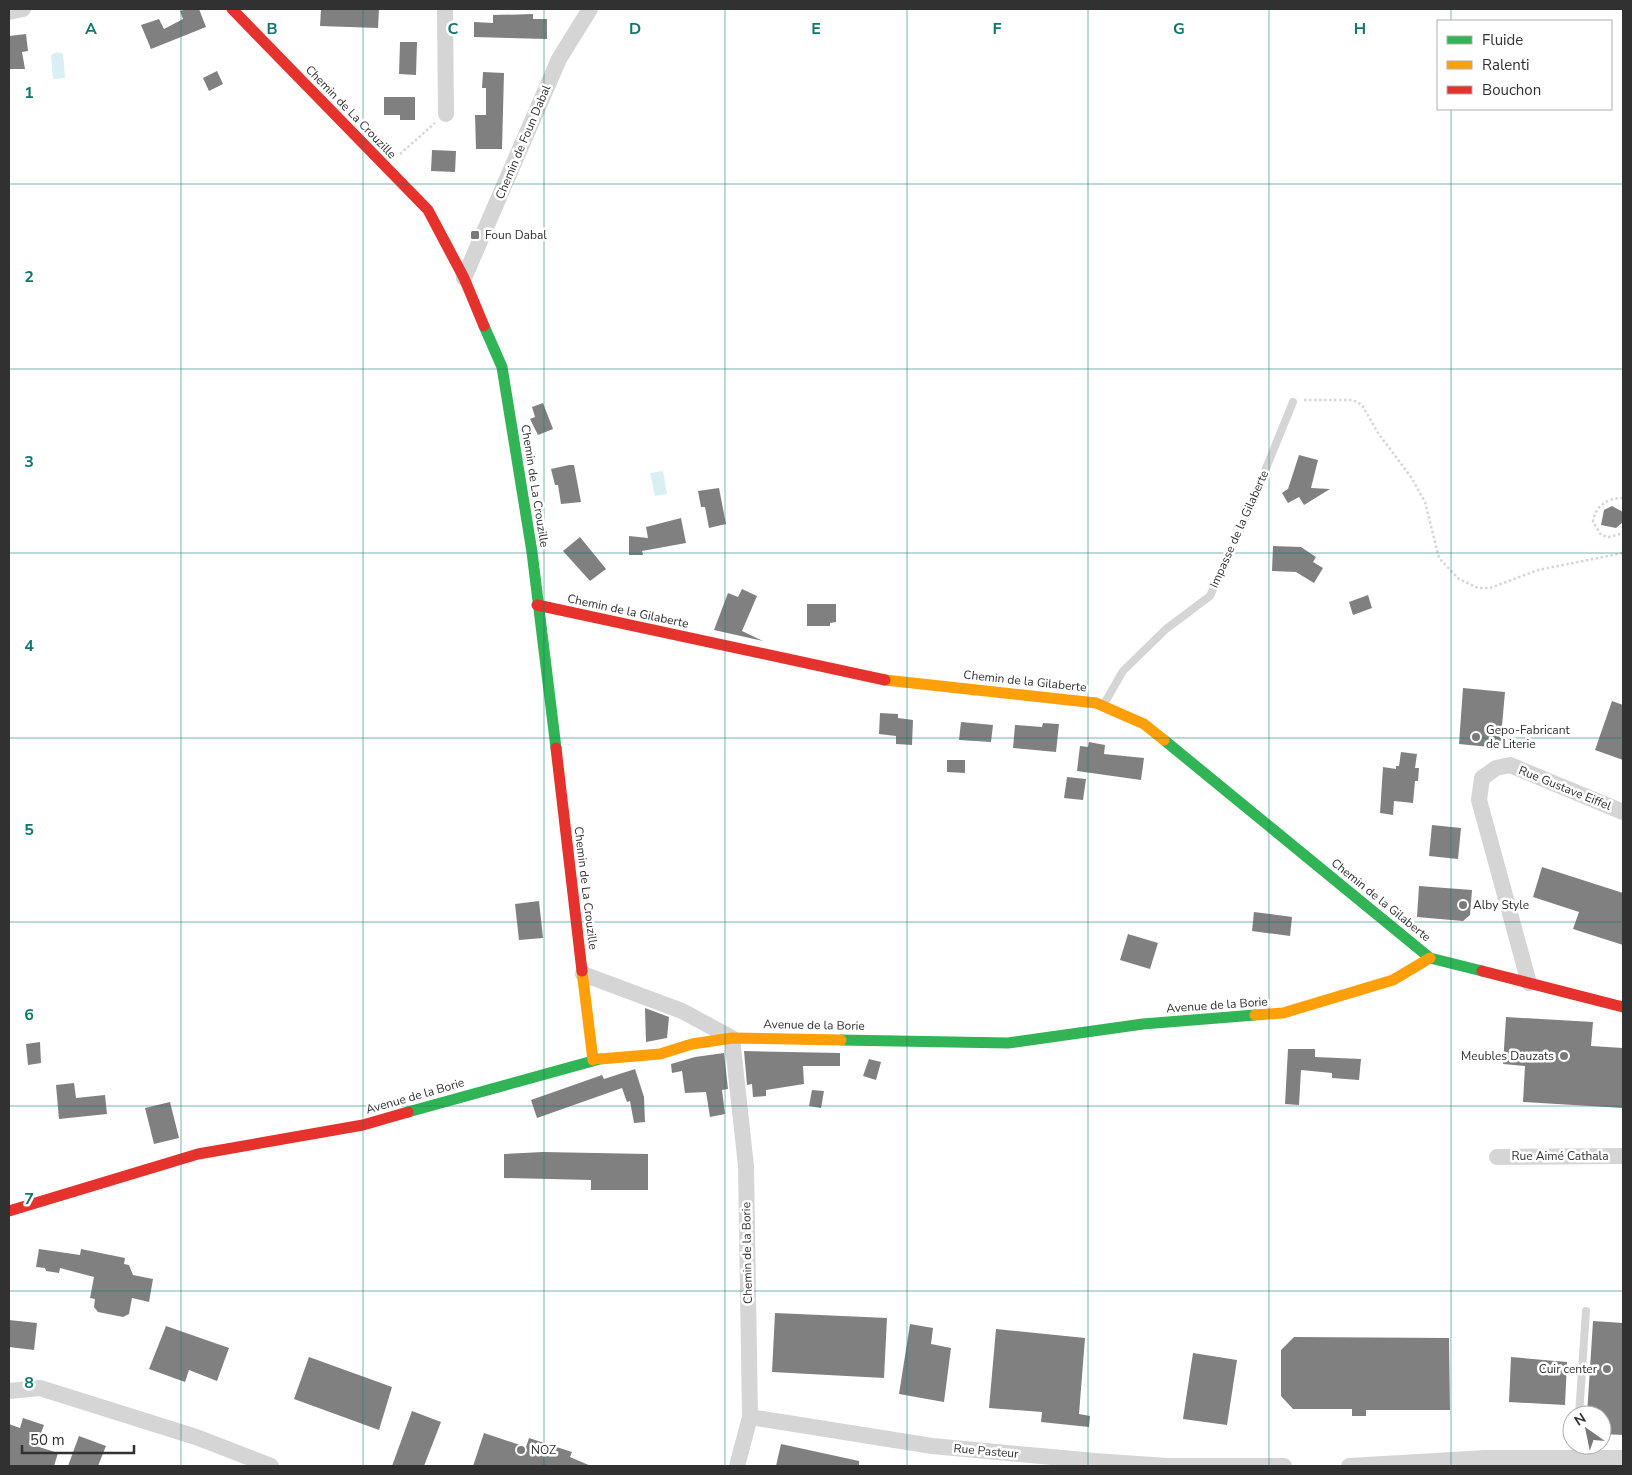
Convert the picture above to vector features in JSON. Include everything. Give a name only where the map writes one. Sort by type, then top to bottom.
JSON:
[{"type":"street","points":[[9,12],[23,9]]},
{"type":"street","name":"Chemin de La Crouzille","points":[[232,9],[428,210],[464,278],[502,367],[532,552],[593,1060]]},
{"type":"street","points":[[445,9],[446,114]]},
{"type":"street","name":"Chemin de Foun Dabal","points":[[464,278],[559,59],[590,9]]},
{"type":"street","name":"Chemin de la Gilaberte","points":[[537,606],[878,679],[1096,703],[1144,724],[1430,958]]},
{"type":"street","name":"Rue Gustave Eiffel","points":[[1529,983],[1479,800],[1482,778],[1496,768],[1510,765],[1623,812]]},
{"type":"street","points":[[1430,958],[1623,1007]]},
{"type":"street","name":"Avenue de la Borie","points":[[9,1211],[198,1154],[363,1125],[593,1060],[660,1054],[692,1044],[732,1038],[1008,1043],[1143,1024],[1283,1014],[1393,980],[1430,958]]},
{"type":"street","points":[[583,974],[682,1011],[732,1038]]},
{"type":"street","name":"Chemin de la Borie","points":[[732,1038],[746,1166],[750,1417],[737,1466]]},
{"type":"street","name":"Rue Aimé Cathala","points":[[1497,1157],[1623,1156]]},
{"type":"street","points":[[9,1391],[40,1388],[196,1437],[271,1466]]},
{"type":"street","name":"Rue Pasteur","points":[[750,1417],[932,1446],[1095,1461],[1166,1466],[1284,1466]]},
{"type":"street","points":[[1349,1466],[1562,1453]]},
{"type":"street","points":[[1600,1455],[1623,1458]]},
{"type":"lane","name":"Impasse de la Gilaberte","points":[[1103,706],[1124,671],[1166,629],[1210,596],[1249,510],[1293,402]]},
{"type":"lane","points":[[1580,1405],[1586,1311]]},
{"type":"path","points":[[385,166],[446,114]]},
{"type":"path","points":[[1293,402],[1309,399],[1353,400],[1362,405],[1378,433],[1411,478],[1425,502],[1439,558],[1459,579],[1478,588],[1490,588],[1538,570],[1623,553]]},
{"type":"path","points":[[1623,498],[1609,500],[1599,507],[1593,522],[1601,535],[1608,537],[1623,533]]},
{"type":"shaded area","points":[[57,52],[63,54],[65,78],[53,79],[51,55]]},
{"type":"shaded area","points":[[663,471],[667,494],[655,496],[650,473]]},
{"type":"building","points":[[199,9],[206,27],[151,49],[141,25],[159,19],[164,29],[183,19],[180,11]]},
{"type":"building","points":[[321,9],[379,9],[378,28],[320,26]]},
{"type":"building","points":[[533,14],[533,19],[547,19],[547,39],[474,37],[474,22],[493,23],[493,15]]},
{"type":"building","points":[[26,34],[28,51],[22,52],[25,69],[9,69],[9,36]]},
{"type":"building","points":[[400,42],[417,42],[416,75],[399,74]]},
{"type":"building","points":[[217,71],[223,84],[209,91],[203,78]]},
{"type":"building","points":[[483,72],[504,73],[502,149],[476,149],[475,115],[486,115],[486,88],[482,88]]},
{"type":"building","points":[[384,97],[415,97],[415,120],[400,120],[400,115],[384,115]]},
{"type":"building","points":[[432,150],[456,151],[455,172],[431,171]]},
{"type":"building","points":[[543,403],[553,429],[538,435],[530,419],[535,417],[532,407]]},
{"type":"building","points":[[1299,455],[1318,460],[1311,488],[1330,489],[1304,505],[1299,497],[1288,503],[1282,493],[1288,489]]},
{"type":"building","points":[[574,465],[581,502],[561,504],[558,485],[555,485],[551,469]]},
{"type":"building","points":[[719,488],[726,524],[709,528],[705,507],[701,507],[698,491]]},
{"type":"building","points":[[1612,506],[1623,512],[1623,522],[1616,528],[1601,525],[1604,510]]},
{"type":"building","points":[[681,518],[686,543],[642,551],[643,555],[629,555],[629,536],[648,538],[646,527]]},
{"type":"building","points":[[580,537],[606,569],[590,581],[563,551]]},
{"type":"building","points":[[1273,546],[1301,547],[1316,557],[1313,562],[1323,568],[1314,583],[1296,572],[1272,571]]},
{"type":"building","points":[[742,589],[757,596],[742,631],[763,641],[714,630],[728,593],[738,597]]},
{"type":"building","points":[[1368,595],[1372,608],[1353,615],[1349,602]]},
{"type":"building","points":[[807,604],[836,604],[836,622],[830,623],[830,626],[807,626]]},
{"type":"building","points":[[1463,688],[1505,692],[1500,748],[1459,744]]},
{"type":"building","points":[[1612,701],[1623,705],[1623,760],[1595,750]]},
{"type":"building","points":[[880,713],[898,714],[898,718],[913,720],[912,745],[896,744],[896,736],[879,734]]},
{"type":"building","points":[[961,722],[993,725],[991,742],[959,740]]},
{"type":"building","points":[[1043,723],[1059,724],[1056,752],[1013,748],[1015,725],[1042,727]]},
{"type":"building","points":[[1089,742],[1105,745],[1104,754],[1144,758],[1141,780],[1077,771],[1080,746],[1088,747]]},
{"type":"building","points":[[1401,752],[1417,754],[1415,768],[1419,768],[1418,781],[1415,781],[1413,803],[1394,801],[1393,815],[1380,813],[1383,767],[1396,769],[1396,766],[1399,766]]},
{"type":"building","points":[[947,760],[965,760],[965,773],[947,772]]},
{"type":"building","points":[[1067,777],[1086,779],[1083,800],[1064,798]]},
{"type":"building","points":[[1432,825],[1461,828],[1458,859],[1429,856]]},
{"type":"building","points":[[1542,867],[1623,893],[1623,945],[1573,929],[1579,912],[1533,897]]},
{"type":"building","points":[[1419,886],[1472,890],[1470,915],[1463,921],[1417,917]]},
{"type":"building","points":[[539,901],[543,938],[519,940],[515,904]]},
{"type":"building","points":[[1254,912],[1292,917],[1290,936],[1252,931]]},
{"type":"building","points":[[1128,934],[1158,943],[1150,969],[1120,960]]},
{"type":"building","points":[[645,1008],[669,1017],[667,1038],[646,1042]]},
{"type":"building","name":"Meubles Dauzats","points":[[1506,1017],[1593,1022],[1591,1046],[1623,1048],[1623,1108],[1523,1102],[1525,1066],[1503,1064]]},
{"type":"building","points":[[40,1042],[41,1063],[28,1065],[26,1044]]},
{"type":"building","points":[[1288,1049],[1315,1049],[1315,1057],[1361,1059],[1359,1080],[1332,1078],[1332,1073],[1301,1070],[1299,1105],[1285,1104]]},
{"type":"building","points":[[744,1051],[840,1053],[840,1066],[803,1066],[804,1084],[766,1090],[766,1096],[753,1097],[752,1084],[747,1085]]},
{"type":"building","points":[[724,1053],[728,1089],[722,1090],[725,1114],[710,1117],[706,1092],[685,1093],[682,1071],[672,1073],[671,1064],[695,1057]]},
{"type":"building","points":[[869,1059],[881,1062],[876,1080],[863,1076]]},
{"type":"building","points":[[635,1069],[644,1097],[645,1122],[634,1123],[630,1101],[627,1102],[622,1088],[537,1118],[531,1100],[602,1075],[604,1079]]},
{"type":"building","points":[[74,1083],[76,1098],[105,1095],[107,1114],[59,1119],[56,1085]]},
{"type":"building","points":[[812,1090],[824,1091],[821,1108],[809,1106]]},
{"type":"building","points":[[170,1102],[179,1138],[154,1144],[145,1108]]},
{"type":"building","points":[[543,1152],[648,1154],[648,1190],[591,1190],[591,1180],[504,1178],[504,1154]]},
{"type":"building","points":[[39,1249],[80,1255],[81,1249],[125,1258],[124,1264],[129,1265],[133,1275],[153,1279],[149,1302],[132,1298],[129,1314],[123,1317],[98,1312],[94,1307],[95,1299],[90,1298],[94,1277],[60,1268],[59,1273],[36,1267]]},
{"type":"building","points":[[775,1313],[887,1318],[884,1378],[772,1372]]},
{"type":"building","points":[[9,1320],[37,1323],[34,1350],[9,1347]]},
{"type":"building","name":"Cuir center","points":[[1593,1321],[1623,1323],[1623,1435],[1612,1434],[1612,1405],[1588,1405]]},
{"type":"building","points":[[910,1324],[933,1328],[931,1344],[951,1348],[944,1402],[899,1394]]},
{"type":"building","points":[[166,1326],[229,1348],[217,1381],[189,1370],[185,1382],[149,1369]]},
{"type":"building","points":[[996,1329],[1085,1338],[1079,1414],[1090,1416],[1089,1427],[1041,1422],[1042,1412],[989,1408]]},
{"type":"building","points":[[1294,1337],[1449,1338],[1450,1410],[1366,1410],[1366,1416],[1352,1416],[1352,1409],[1293,1409],[1281,1396],[1281,1350]]},
{"type":"building","points":[[1193,1353],[1237,1360],[1227,1425],[1183,1419]]},
{"type":"building","points":[[309,1357],[392,1387],[379,1430],[294,1399]]},
{"type":"building","points":[[1511,1357],[1567,1362],[1565,1405],[1509,1402]]},
{"type":"building","points":[[412,1411],[441,1422],[424,1466],[392,1466]]},
{"type":"building","points":[[23,1418],[44,1425],[36,1446],[58,1453],[54,1466],[9,1466],[9,1424],[20,1428]]},
{"type":"building","name":"NOZ","points":[[484,1433],[526,1447],[529,1438],[572,1452],[570,1457],[591,1466],[473,1466]]},
{"type":"building","points":[[79,1436],[106,1446],[98,1466],[68,1466]]},
{"type":"building","points":[[781,1444],[859,1461],[859,1466],[776,1466]]},
{"type":"traffic: fast","points":[[484,326],[502,367],[532,552],[556,748]]},
{"type":"traffic: fast","points":[[1164,740],[1430,958],[1482,971]]},
{"type":"traffic: fast","points":[[841,1040],[1008,1043],[1143,1024],[1255,1015]]},
{"type":"traffic: fast","points":[[408,1112],[600,1059]]},
{"type":"traffic: slow","points":[[885,680],[1096,703],[1144,724],[1164,740]]},
{"type":"traffic: slow","points":[[1255,1015],[1283,1013],[1393,980],[1430,958]]},
{"type":"traffic: slow","points":[[582,971],[593,1060]]},
{"type":"traffic: slow","points":[[600,1059],[660,1054],[692,1044],[732,1038],[841,1040]]},
{"type":"traffic: jam","points":[[232,9],[428,210],[464,278],[484,326]]},
{"type":"traffic: jam","points":[[537,605],[885,680]]},
{"type":"traffic: jam","points":[[556,748],[582,971]]},
{"type":"traffic: jam","points":[[1482,971],[1623,1007]]},
{"type":"traffic: jam","points":[[9,1211],[198,1154],[363,1125],[408,1112]]},
{"type":"place","name":"Foun Dabal","points":[[475,235]]},
{"type":"place","name":"Gepo-Fabricant de Literie","points":[[1476,737]]},
{"type":"place","name":"Alby Style","points":[[1463,905]]},
{"type":"place","name":"Meubles Dauzats","points":[[1564,1056]]},
{"type":"place","name":"Cuir center","points":[[1607,1369]]},
{"type":"place","name":"NOZ","points":[[521,1450]]}]
